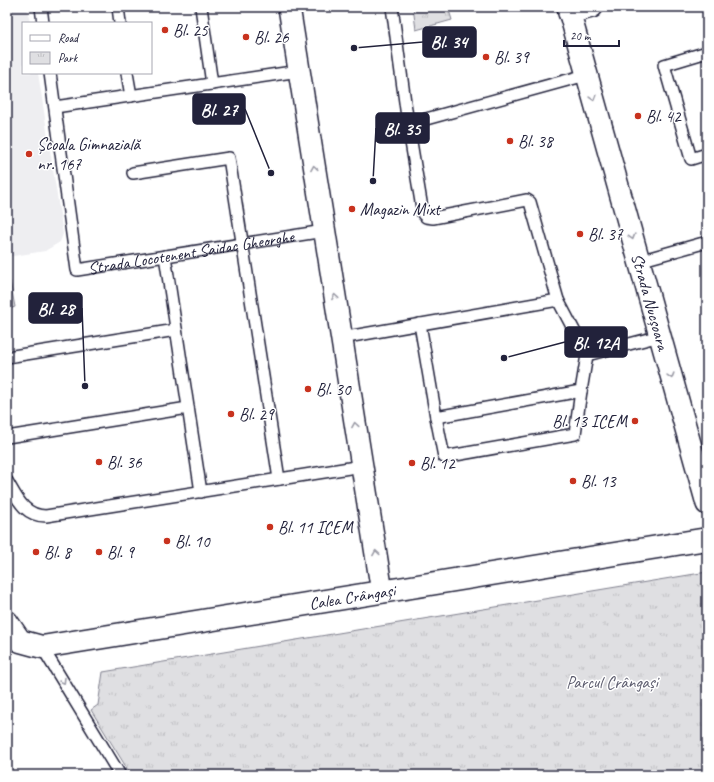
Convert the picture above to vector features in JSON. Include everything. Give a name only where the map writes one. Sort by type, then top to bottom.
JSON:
[{"type":"street","points":[[289,7],[382,592]]},
{"type":"street","points":[[568,10],[592,7]]},
{"type":"street","name":"Strada Nucșoara","points":[[568,10],[707,504]]},
{"type":"street","name":"Calea Crângași","points":[[7,622],[20,641],[42,647],[707,539]]},
{"type":"lane","points":[[41,7],[43,22]]},
{"type":"lane","points":[[118,7],[120,22]]},
{"type":"lane","points":[[201,7],[212,84]]},
{"type":"lane","points":[[392,7],[408,124],[423,214],[426,217],[433,218],[529,200],[532,204],[558,300],[587,355],[575,434],[444,457],[420,324]]},
{"type":"lane","points":[[707,52],[664,65],[691,159],[707,154]]},
{"type":"lane","points":[[55,107],[299,72]]},
{"type":"lane","name":"Strada Locotenent Saidac Gheorghe","points":[[50,74],[77,270],[324,231]]},
{"type":"lane","points":[[127,74],[131,96]]},
{"type":"lane","points":[[408,124],[586,74]]},
{"type":"lane","points":[[133,173],[229,158],[280,479]]},
{"type":"lane","points":[[639,261],[707,242]]},
{"type":"lane","points":[[165,256],[201,492]]},
{"type":"lane","points":[[341,338],[558,300]]},
{"type":"lane","points":[[7,357],[176,330]]},
{"type":"lane","points":[[587,355],[660,336]]},
{"type":"lane","points":[[436,417],[581,391]]},
{"type":"lane","points":[[7,437],[188,408]]},
{"type":"lane","points":[[7,481],[24,508],[40,516],[362,466]]},
{"type":"lane","points":[[42,647],[120,775]]},
{"type":"shaded area","name":"Școala Gimnazială nr. 167","points":[[7,7],[27,7],[30,22],[22,22],[22,74],[38,74],[63,234],[60,242],[45,251],[7,257]]},
{"type":"green space","points":[[413,7],[448,7],[452,20],[416,30]]},
{"type":"green space","points":[[7,278],[10,281],[15,307],[7,310]]},
{"type":"green space","name":"Parcul Crângași","points":[[707,572],[707,775],[131,775],[91,710],[98,705],[103,672]]},
{"type":"place","name":"Bl. 25","points":[[165,30]]},
{"type":"place","name":"Bl. 26","points":[[246,37]]},
{"type":"place","name":"Bl. 34","points":[[354,48]]},
{"type":"place","name":"Bl. 39","points":[[486,57]]},
{"type":"place","name":"Bl. 42","points":[[638,116]]},
{"type":"place","name":"Bl. 38","points":[[510,141]]},
{"type":"place","name":"Școala Gimnazială nr. 167","points":[[29,154]]},
{"type":"place","name":"Bl. 27","points":[[271,173]]},
{"type":"place","name":"Bl. 35","points":[[373,181]]},
{"type":"place","name":"Magazin Mixt","points":[[352,209]]},
{"type":"place","name":"Bl. 37","points":[[580,234]]},
{"type":"place","name":"Bl. 12A","points":[[504,358]]},
{"type":"place","name":"Bl. 28","points":[[85,386]]},
{"type":"place","name":"Bl. 30","points":[[308,389]]},
{"type":"place","name":"Bl. 29","points":[[231,414]]},
{"type":"place","name":"Bl. 13 ICEM","points":[[635,421]]},
{"type":"place","name":"Bl. 36","points":[[99,462]]},
{"type":"place","name":"Bl. 12","points":[[412,463]]},
{"type":"place","name":"Bl. 13","points":[[573,481]]},
{"type":"place","name":"Bl. 11 ICEM","points":[[270,527]]},
{"type":"place","name":"Bl. 10","points":[[167,541]]},
{"type":"place","name":"Bl. 8","points":[[36,552]]},
{"type":"place","name":"Bl. 9","points":[[99,552]]}]
